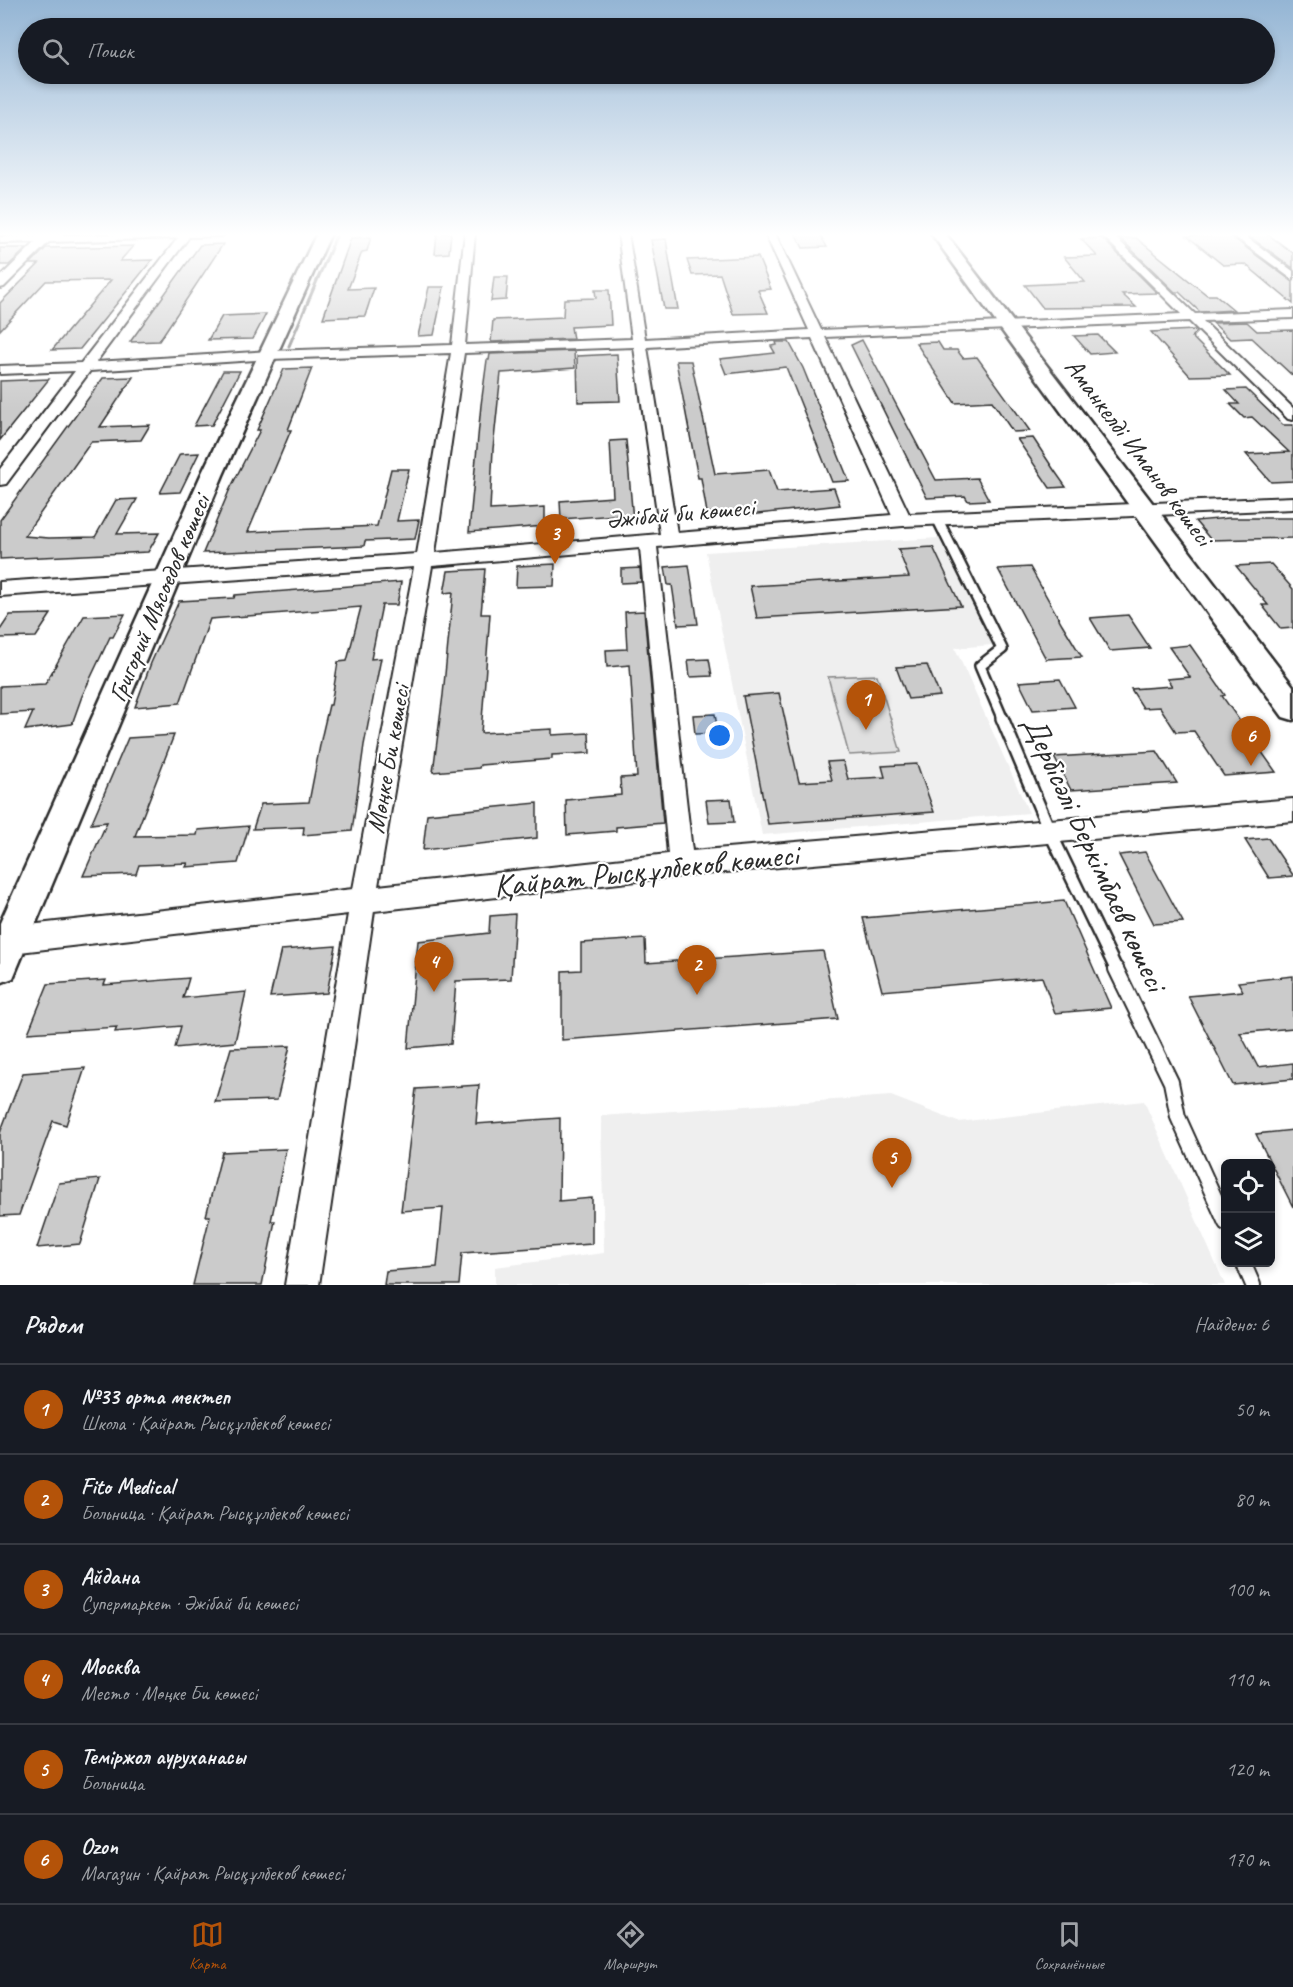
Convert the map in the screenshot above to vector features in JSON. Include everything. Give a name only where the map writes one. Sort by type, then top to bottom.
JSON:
[{"type":"main road","name":"Григорий Мясоедов көшесі","points":[[4,949],[212,475],[297,293]]},
{"type":"main road","name":"Аманкелді Иманов көшесі","points":[[983,293],[1293,708]]},
{"type":"street","points":[[0,480],[141,293]]},
{"type":"street","name":"Мөңке Би көшесі","points":[[302,1285],[363,900],[425,560],[458,348],[464,293]]},
{"type":"street","points":[[632,293],[659,541],[681,864]]},
{"type":"street","points":[[799,293],[903,520]]},
{"type":"street","points":[[1168,293],[1293,416]]},
{"type":"street","points":[[0,370],[269,355],[639,343],[1007,324],[1293,315]]},
{"type":"street","name":"Әжібай би көшесі","points":[[0,589],[425,560],[903,520],[1293,503]]},
{"type":"street","name":"Қайрат Рысқұлбеков көшесі","points":[[4,949],[363,900],[681,864],[1293,810]]},
{"type":"lane","name":"Дербісәлі Беркімбаев көшесі","points":[[936,518],[1002,649],[980,666],[1050,832],[1171,1082],[1178,1117],[1221,1213]]},
{"type":"lane","points":[[1245,1267],[1253,1285]]},
{"type":"shaded area","points":[[939,538],[992,645],[955,648],[1029,813],[762,835],[706,552]]},
{"type":"shaded area","points":[[877,675],[901,752],[849,755],[828,677]]},
{"type":"shaded area","points":[[891,1096],[958,1122],[1144,1101],[1225,1285],[495,1285],[495,1267],[604,1253],[601,1116]]},
{"type":"building","points":[[10,293],[35,293],[0,330],[0,303]]},
{"type":"building","points":[[100,293],[125,293],[80,349],[52,350]]},
{"type":"building","points":[[165,293],[191,293],[159,341],[130,342]]},
{"type":"building","points":[[332,293],[372,293],[365,316],[323,318]]},
{"type":"building","points":[[428,293],[443,293],[434,335],[418,336]]},
{"type":"building","points":[[492,293],[507,293],[506,300],[491,301]]},
{"type":"building","points":[[595,293],[609,293],[611,325],[571,327],[573,339],[491,342],[493,320],[563,317],[564,299],[596,298]]},
{"type":"building","points":[[661,293],[675,293],[678,309],[664,309]]},
{"type":"building","points":[[726,293],[759,293],[768,313],[733,314]]},
{"type":"building","points":[[1031,293],[1157,293],[1122,294],[1136,307],[1043,308]]},
{"type":"building","points":[[1180,293],[1216,295],[1234,310],[1200,312]]},
{"type":"building","points":[[1280,293],[1293,293],[1293,304]]},
{"type":"building","points":[[266,314],[253,339],[208,340],[222,316]]},
{"type":"building","points":[[1247,322],[1257,331],[1293,330],[1293,376],[1252,338],[1230,339],[1213,323]]},
{"type":"building","points":[[1195,330],[1197,332],[1192,337],[1230,375],[1190,376],[1151,332]]},
{"type":"building","points":[[1098,335],[1115,352],[1090,354],[1074,336]]},
{"type":"building","points":[[862,340],[936,480],[977,478],[989,500],[968,501],[965,496],[927,498],[851,345]]},
{"type":"building","points":[[776,342],[789,342],[803,368],[849,481],[832,482],[786,367],[726,374],[720,359],[775,353],[771,346],[777,345]]},
{"type":"building","points":[[938,342],[943,350],[957,350],[963,358],[977,357],[1030,431],[1013,432],[992,401],[955,403],[916,343]]},
{"type":"building","points":[[574,351],[575,368],[501,373],[493,449],[490,510],[545,507],[545,526],[469,532],[481,405],[487,360],[490,354]]},
{"type":"building","points":[[617,354],[620,401],[578,402],[577,356]]},
{"type":"building","points":[[676,361],[691,361],[715,474],[769,470],[777,492],[834,488],[840,505],[749,515],[748,512],[707,513],[701,478],[698,478]]},
{"type":"building","points":[[312,368],[288,430],[291,430],[248,532],[377,526],[391,469],[409,469],[397,521],[419,520],[415,539],[365,541],[364,546],[203,553],[229,491],[260,430],[257,430],[284,369]]},
{"type":"building","points":[[223,371],[240,371],[212,425],[194,426]]},
{"type":"building","points":[[133,377],[100,427],[150,425],[141,440],[91,442],[24,536],[95,537],[116,500],[137,499],[117,534],[159,533],[148,552],[0,559],[0,520],[103,378]]},
{"type":"building","points":[[49,379],[0,440],[0,381]]},
{"type":"building","points":[[1246,389],[1283,425],[1293,425],[1293,481],[1271,482],[1246,454],[1289,452],[1252,417],[1244,418],[1230,404],[1239,404],[1226,390]]},
{"type":"building","points":[[1033,438],[1066,487],[1050,488],[1017,439]]},
{"type":"building","points":[[626,440],[633,520],[616,521],[616,515],[561,519],[560,501],[613,497],[610,441]]},
{"type":"building","points":[[199,453],[180,492],[160,493],[180,454]]},
{"type":"building","points":[[1229,518],[1293,518],[1293,538],[1211,540],[1195,521]]},
{"type":"building","points":[[933,547],[961,606],[757,618],[750,586],[909,577],[898,549]]},
{"type":"building","points":[[555,564],[554,586],[516,587],[517,566]]},
{"type":"building","points":[[1271,564],[1293,589],[1293,628],[1281,629],[1262,605],[1268,605],[1236,566]]},
{"type":"building","points":[[689,565],[698,624],[678,625],[672,585],[668,585],[665,567]]},
{"type":"building","points":[[1030,567],[1082,657],[1046,659],[998,569]]},
{"type":"building","points":[[640,568],[641,582],[621,583],[621,569]]},
{"type":"building","points":[[485,569],[481,614],[490,614],[481,733],[552,729],[552,735],[589,733],[590,753],[552,755],[552,759],[480,765],[479,768],[433,772],[453,592],[444,593],[448,571]]},
{"type":"building","points":[[401,582],[397,605],[382,605],[371,659],[381,658],[364,745],[352,831],[303,835],[304,827],[253,829],[261,804],[309,802],[322,735],[329,705],[331,705],[338,662],[347,661],[361,607],[210,619],[180,703],[135,707],[151,663],[179,601]]},
{"type":"building","points":[[644,611],[663,823],[616,827],[616,831],[567,835],[566,800],[621,795],[620,778],[637,777],[630,665],[607,667],[606,650],[627,649],[625,612]]},
{"type":"building","points":[[51,614],[36,637],[0,638],[0,630],[10,615]]},
{"type":"building","points":[[125,614],[113,637],[110,637],[82,696],[72,724],[25,730],[33,712],[0,714],[0,686],[45,684],[84,616]]},
{"type":"building","points":[[1128,615],[1150,648],[1110,651],[1090,618]]},
{"type":"building","points":[[1190,645],[1225,695],[1222,696],[1276,772],[1224,776],[1194,731],[1176,732],[1160,707],[1143,708],[1131,689],[1172,686],[1167,679],[1190,677],[1169,647]]},
{"type":"building","points":[[709,659],[712,676],[690,677],[688,660]]},
{"type":"building","points":[[927,665],[940,696],[908,699],[896,667]]},
{"type":"building","points":[[1060,679],[1075,707],[1033,710],[1019,682]]},
{"type":"building","points":[[779,693],[799,782],[832,780],[827,762],[843,761],[848,779],[885,777],[882,766],[917,764],[934,812],[768,824],[743,696]]},
{"type":"building","points":[[715,714],[718,733],[695,734],[693,715]]},
{"type":"building","points":[[174,735],[135,836],[197,835],[198,830],[249,826],[238,863],[186,867],[188,863],[139,865],[136,874],[83,876],[107,822],[91,824],[128,738]]},
{"type":"building","points":[[1157,751],[1177,783],[1071,790],[1054,757]]},
{"type":"building","points":[[731,799],[734,822],[709,823],[706,800]]},
{"type":"building","points":[[537,803],[537,838],[423,850],[427,814]]},
{"type":"building","points":[[1268,838],[1293,876],[1269,878],[1245,840]]},
{"type":"building","points":[[1145,852],[1183,922],[1154,924],[1119,855]]},
{"type":"building","points":[[1064,901],[1111,1008],[1055,1013],[1042,977],[882,991],[863,918]]},
{"type":"building","points":[[515,914],[511,979],[456,981],[451,1044],[408,1048],[418,941],[489,933],[490,916]]},
{"type":"building","points":[[645,939],[646,963],[823,951],[838,1019],[562,1040],[562,971],[581,970],[581,943]]},
{"type":"building","points":[[336,946],[327,993],[270,997],[281,950]]},
{"type":"building","points":[[1293,976],[1293,1028],[1240,1033],[1258,1067],[1293,1063],[1293,1079],[1233,1085],[1188,996],[1243,991],[1238,982]]},
{"type":"building","points":[[189,978],[183,998],[246,992],[235,1042],[175,1048],[181,1026],[115,1032],[117,1027],[28,1033],[48,984],[106,980],[104,985]]},
{"type":"building","points":[[290,1046],[277,1100],[215,1102],[231,1048]]},
{"type":"building","points":[[85,1068],[66,1125],[53,1121],[19,1215],[0,1216],[0,1133],[23,1073]]},
{"type":"building","points":[[479,1085],[476,1124],[560,1118],[559,1201],[592,1198],[592,1244],[462,1253],[459,1285],[384,1285],[386,1271],[437,1267],[443,1208],[401,1211],[416,1089]]},
{"type":"building","points":[[1293,1130],[1293,1207],[1275,1171],[1275,1159],[1269,1159],[1256,1134]]},
{"type":"building","points":[[286,1149],[271,1221],[275,1221],[262,1285],[193,1285],[210,1216],[206,1216],[222,1152]]},
{"type":"building","points":[[100,1179],[80,1244],[37,1248],[59,1183]]},
{"type":"waterway","points":[[289,346],[312,293]]},
{"type":"place","name":"Айдана","points":[[555,564]]},
{"type":"place","name":"№33 орта мектеп","points":[[866,730]]},
{"type":"place","name":"Ozon","points":[[1251,766]]},
{"type":"place","name":"Москва","points":[[434,992]]},
{"type":"place","name":"Fito Medical","points":[[697,995]]},
{"type":"place","name":"Теміржол ауруханасы","points":[[892,1188]]}]
